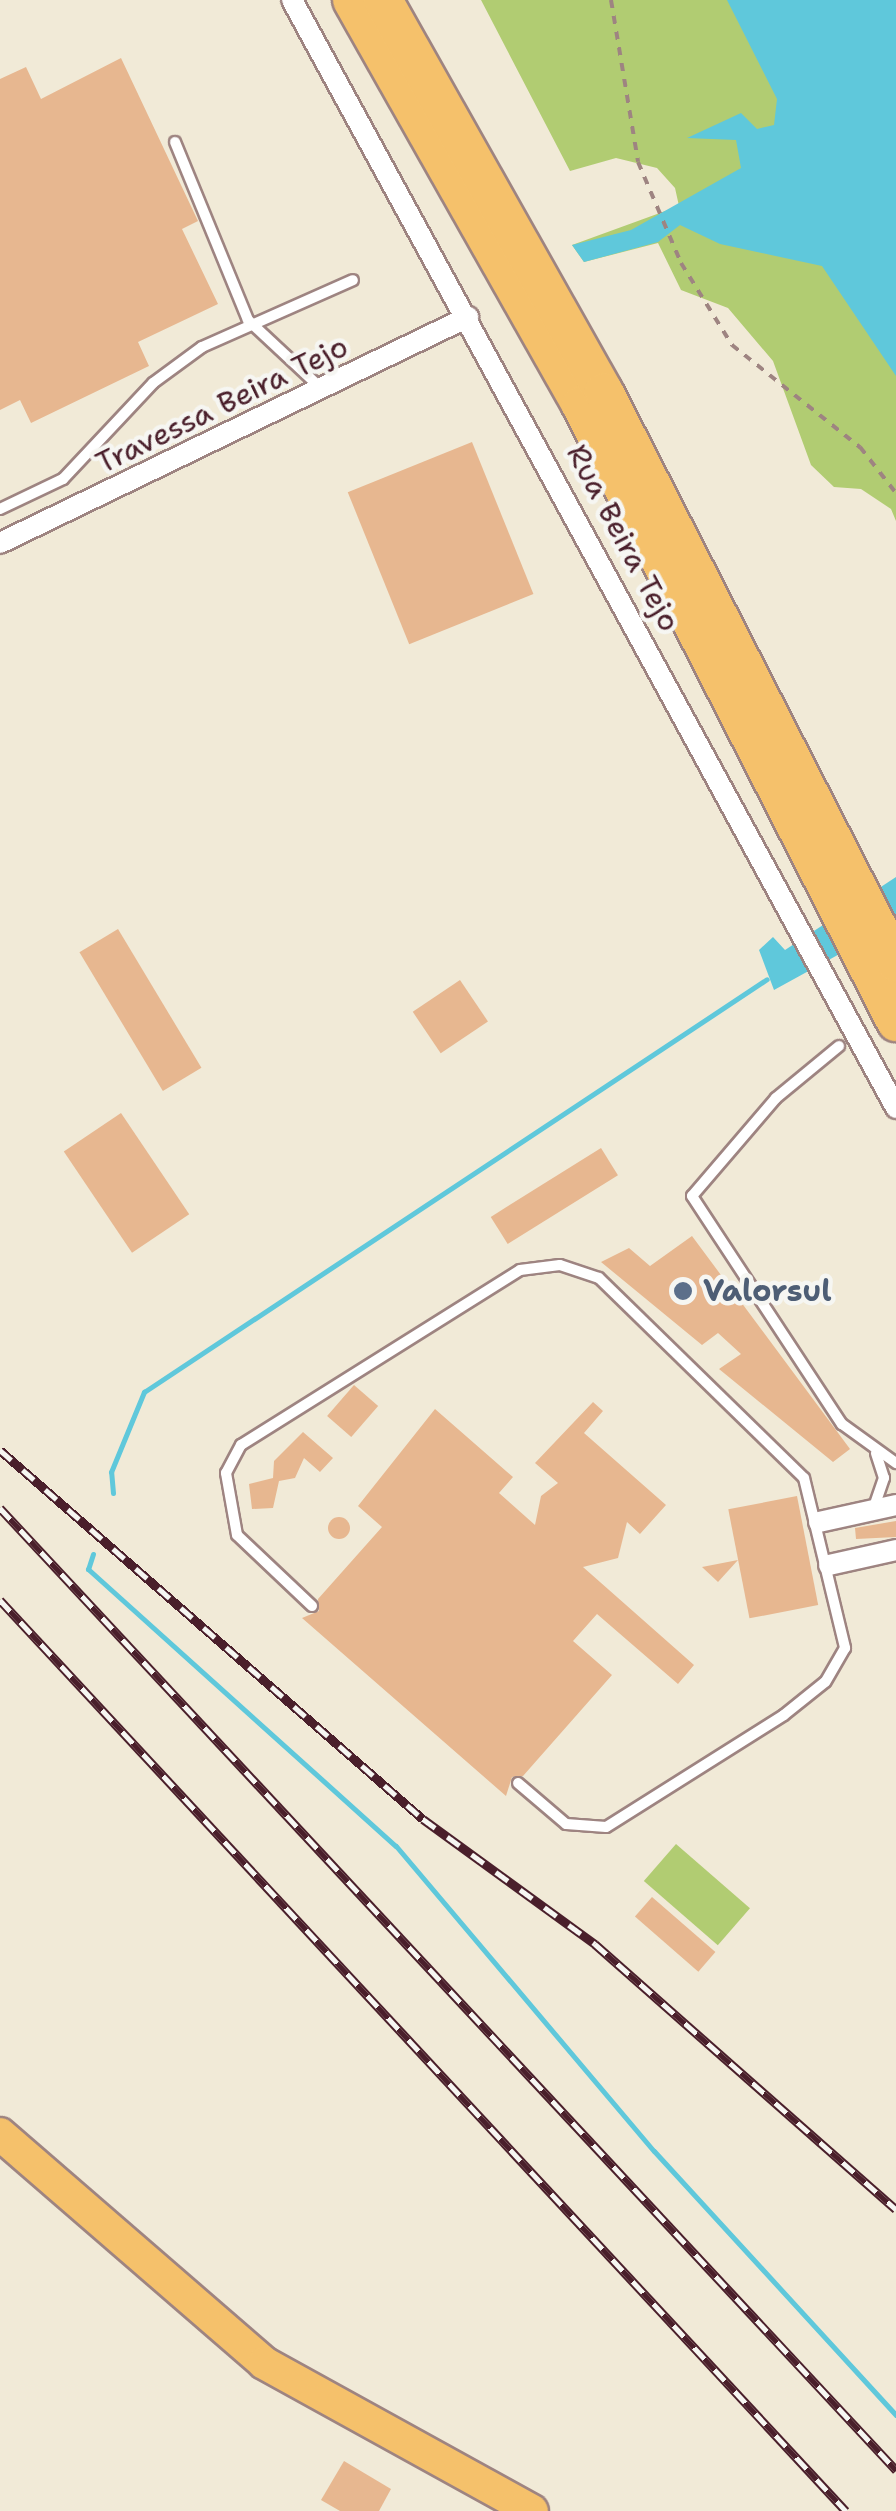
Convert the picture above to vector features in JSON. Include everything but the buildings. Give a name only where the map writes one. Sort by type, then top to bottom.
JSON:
[{"type":"highway","points":[[352,0],[581,405],[881,953],[896,1022]]},
{"type":"highway","points":[[383,0],[604,392],[846,895]]},
{"type":"highway","points":[[411,0],[478,167]]},
{"type":"main road","points":[[0,2134],[264,2363],[532,2511]]},
{"type":"street","name":"Rua Beira Tejo","points":[[292,0],[896,1108]]},
{"type":"street","name":"Travessa Beira Tejo","points":[[0,543],[468,317]]},
{"type":"street","points":[[820,1522],[896,1505]]},
{"type":"street","points":[[829,1565],[896,1550]]},
{"type":"lane","points":[[175,142],[248,320],[323,390]]},
{"type":"lane","points":[[0,508],[63,479],[152,382],[248,320],[353,280]]},
{"type":"lane","points":[[839,1046],[776,1098],[692,1196],[842,1424],[896,1463]]},
{"type":"lane","points":[[312,1606],[238,1535],[226,1473],[241,1444],[520,1270],[560,1265],[599,1278],[786,1450],[820,1522],[842,1663],[784,1715],[606,1827],[566,1824],[518,1782]]},
{"type":"lane","points":[[872,1449],[884,1468],[873,1510]]},
{"type":"path","points":[[610,0],[638,162],[681,263],[732,345],[860,447],[896,493]]},
{"type":"green space","points":[[481,0],[847,0],[896,104],[896,521],[891,509],[861,489],[834,487],[811,465],[773,361],[728,308],[681,290],[658,243],[584,262],[572,245],[679,206],[675,188],[657,168],[616,158],[570,171]]},
{"type":"green space","points":[[676,1844],[750,1908],[718,1945],[644,1881]]},
{"type":"water","points":[[727,0],[896,0],[896,376],[822,266],[720,244],[680,225],[658,242],[584,262],[572,245],[631,230],[741,168],[736,140],[687,138],[741,113],[757,129],[774,125],[777,99]]},
{"type":"water","points":[[896,877],[896,923],[774,990],[759,950],[773,937],[785,950]]},
{"type":"waterway","points":[[113,1493],[111,1472],[144,1392],[767,979]]},
{"type":"waterway","points":[[93,1554],[88,1569],[396,1846],[654,2151],[896,2415]]},
{"type":"railway","points":[[0,1450],[423,1819],[595,1944],[896,2209]]},
{"type":"railway","points":[[0,1508],[896,2470]]},
{"type":"railway","points":[[0,1600],[846,2511]]},
{"type":"place","name":"Valorsul","points":[[683,1291]]}]
